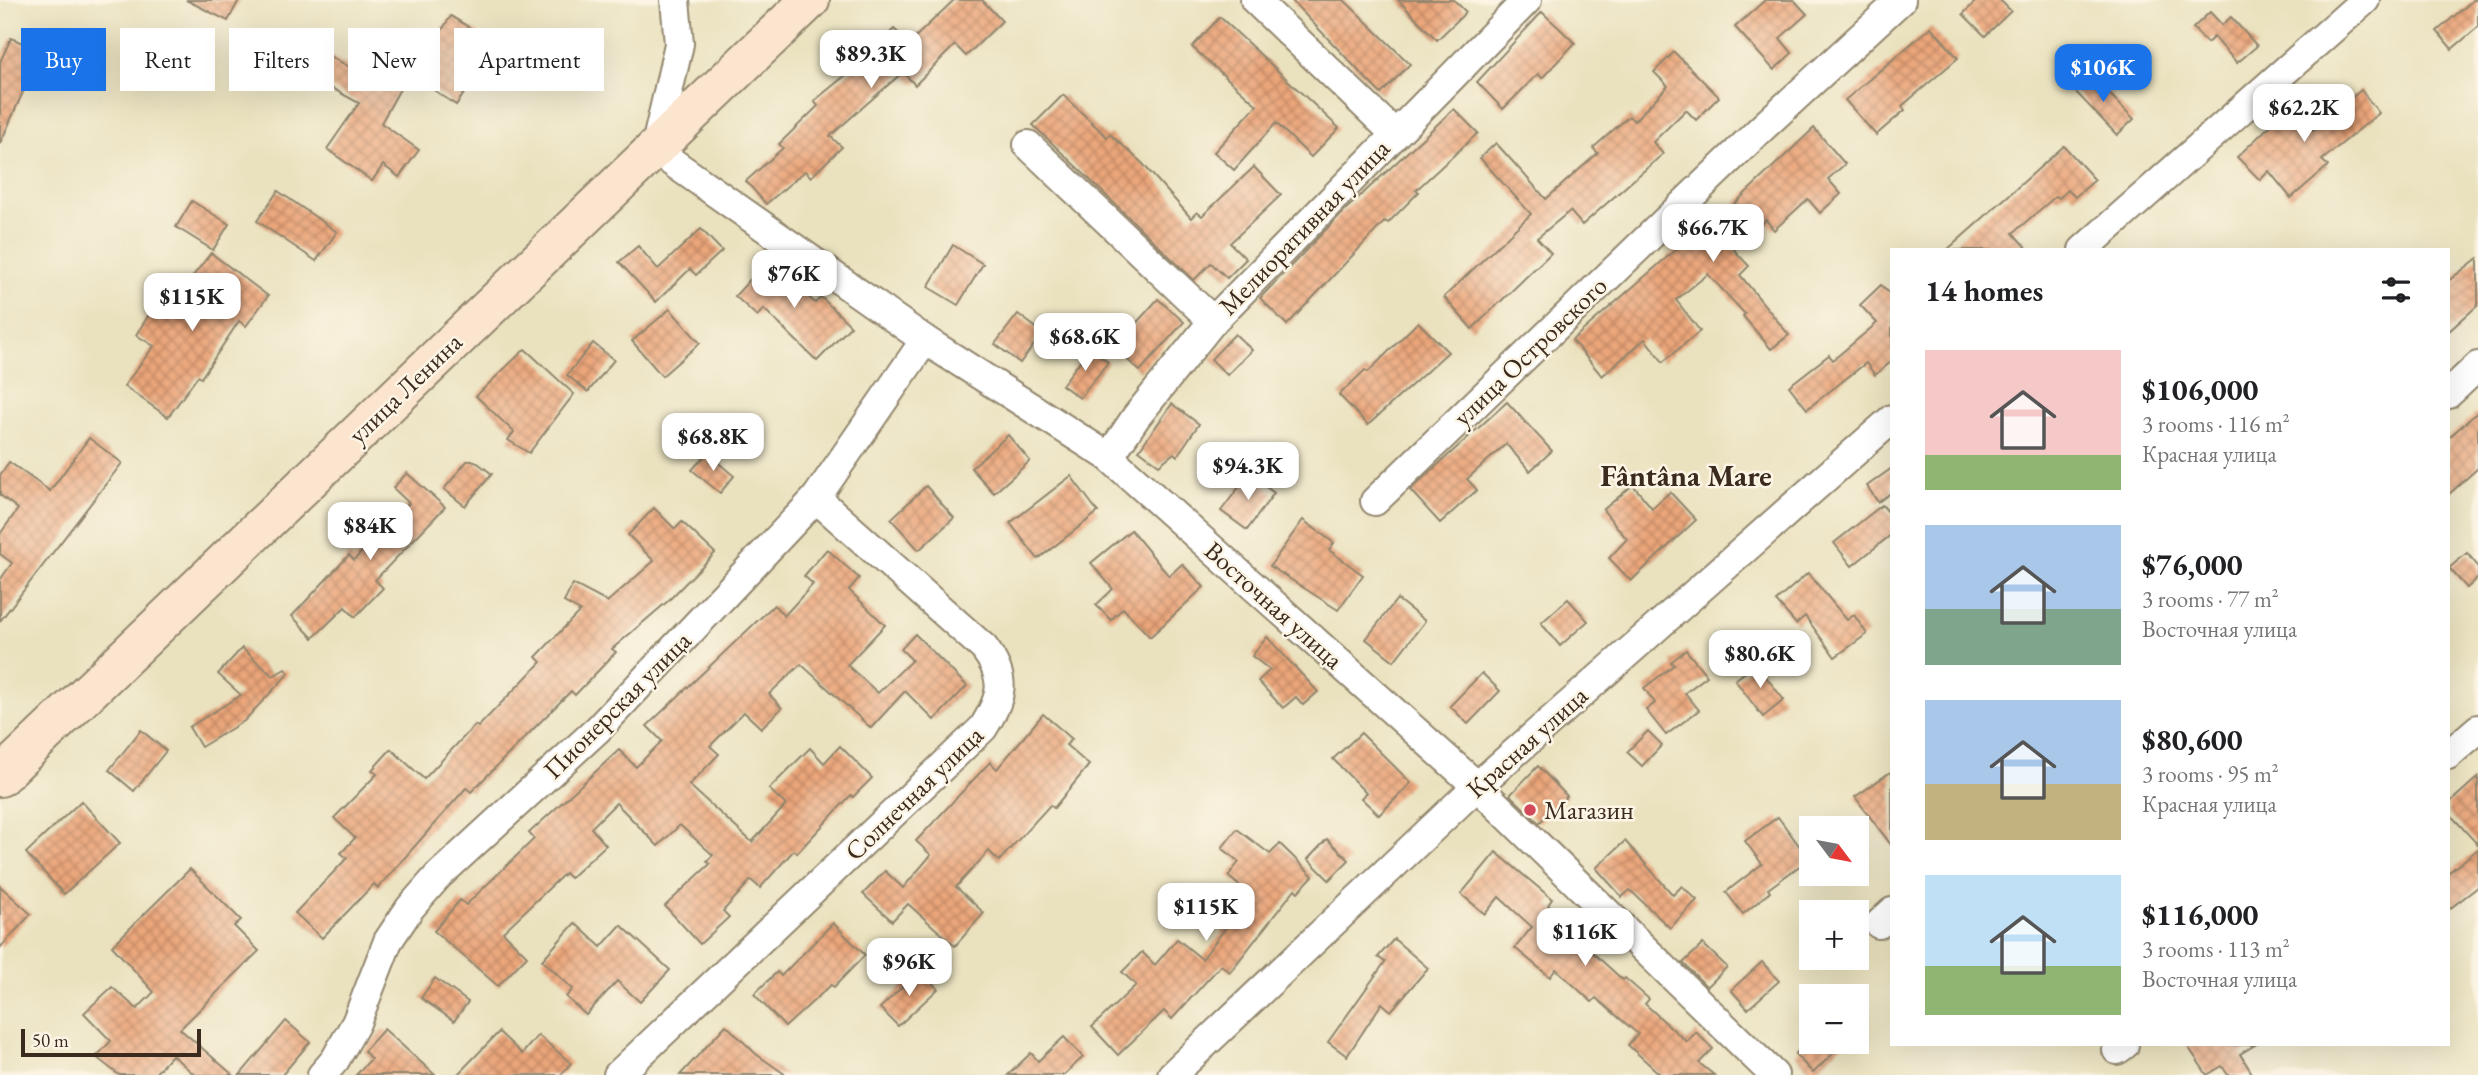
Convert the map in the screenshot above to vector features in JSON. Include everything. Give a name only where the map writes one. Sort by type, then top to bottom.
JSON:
[{"type":"street","points":[[654,150],[679,44],[675,0]]},
{"type":"street","name":"улица Ленина","points":[[0,777],[810,0]]},
{"type":"street","name":"Мелиоративная улица","points":[[1255,0],[1394,133]]},
{"type":"street","name":"Мелиоративная улица","points":[[1110,457],[1136,417],[1213,321],[1527,0]]},
{"type":"street","name":"улица Островского","points":[[1375,502],[1762,128],[1901,0]]},
{"type":"street","points":[[2084,248],[2365,0]]},
{"type":"street","name":"Мелиоративная улица","points":[[1028,145],[1213,321]]},
{"type":"street","name":"Восточная улица","points":[[654,150],[925,340],[1110,457],[1477,786],[1774,1075]]},
{"type":"street","name":"Пионерская улица","points":[[322,1075],[335,1060],[356,1023],[388,942],[410,908],[438,876],[597,729],[816,498],[925,340]]},
{"type":"street","points":[[2450,392],[2478,366]]},
{"type":"street","name":"Красная улица","points":[[1172,1075],[1477,786],[1890,421]]},
{"type":"street","name":"Солнечная улица","points":[[618,1075],[983,728],[995,709],[1001,688],[997,666],[984,648],[816,498]]},
{"type":"street","points":[[2450,753],[2478,729]]},
{"type":"building","points":[[186,0],[239,0],[228,21]]},
{"type":"building","points":[[954,0],[982,0],[1002,21],[966,56],[955,45],[915,85],[903,72],[830,136],[842,147],[811,177],[805,171],[766,204],[746,181],[783,148],[779,144],[818,106],[814,101],[857,66],[894,29],[909,43]]},
{"type":"building","points":[[1291,0],[1344,0],[1410,64],[1381,94]]},
{"type":"building","points":[[1398,0],[1454,0],[1466,12],[1437,40]]},
{"type":"building","points":[[1765,0],[1794,0],[1807,14],[1780,38],[1792,53],[1774,70],[1735,27]]},
{"type":"building","points":[[1977,0],[2000,0],[2011,11],[1985,36],[1963,14]]},
{"type":"building","points":[[2473,0],[2478,0],[2478,27],[2452,49],[2437,31]]},
{"type":"building","points":[[1542,12],[1575,43],[1542,78],[1538,74],[1503,109],[1477,82]]},
{"type":"building","points":[[2210,12],[2222,25],[2231,17],[2257,46],[2237,63],[2214,37],[2207,43],[2193,28]]},
{"type":"building","points":[[451,16],[470,28],[454,28],[454,91],[466,91],[456,105],[435,91],[440,91],[440,33]]},
{"type":"building","points":[[1220,17],[1339,128],[1311,157],[1276,123],[1234,170],[1214,152],[1257,105],[1192,47]]},
{"type":"building","points":[[1931,27],[1958,58],[1902,106],[1905,110],[1876,135],[1845,100]]},
{"type":"building","points":[[11,38],[21,42],[21,91],[23,91],[0,144],[0,62]]},
{"type":"building","points":[[1674,52],[1719,97],[1696,120],[1686,110],[1653,142],[1663,154],[1582,225],[1570,211],[1537,238],[1551,253],[1472,329],[1444,297],[1531,214],[1480,158],[1496,143],[1546,199],[1598,153],[1593,148],[1629,116],[1634,121],[1668,86],[1654,72]]},
{"type":"building","points":[[334,58],[348,66],[348,91],[399,91],[381,123],[419,150],[399,177],[383,165],[372,181],[327,149],[359,103],[334,89]]},
{"type":"building","points":[[2089,73],[2134,119],[2117,135],[2073,89]]},
{"type":"building","points":[[2361,90],[2379,113],[2322,160],[2328,166],[2291,198],[2269,171],[2260,180],[2237,157],[2292,105],[2313,130]]},
{"type":"building","points":[[1063,95],[1107,137],[1110,134],[1142,163],[1191,218],[1197,212],[1202,216],[1254,167],[1281,195],[1230,243],[1246,259],[1227,278],[1211,263],[1194,280],[1033,125]]},
{"type":"building","points":[[1454,109],[1478,133],[1416,190],[1419,192],[1388,223],[1385,221],[1287,325],[1260,298],[1343,212]]},
{"type":"building","points":[[1814,128],[1845,164],[1828,179],[1841,194],[1820,213],[1808,199],[1774,230],[1766,220],[1734,250],[1749,266],[1740,275],[1789,335],[1771,349],[1743,316],[1745,314],[1708,274],[1676,300],[1700,331],[1663,362],[1645,339],[1602,376],[1572,340],[1706,220],[1711,226]]},
{"type":"building","points":[[2064,146],[2095,180],[2075,197],[2068,190],[2059,198],[2056,196],[2013,233],[2026,248],[1949,248]]},
{"type":"building","points":[[278,191],[337,232],[316,261],[257,221]]},
{"type":"building","points":[[192,201],[229,224],[213,250],[176,227]]},
{"type":"building","points":[[701,229],[722,251],[696,275],[690,269],[656,302],[619,262],[638,246],[658,269]]},
{"type":"building","points":[[953,245],[983,264],[958,305],[928,287]]},
{"type":"building","points":[[211,253],[268,296],[246,326],[239,321],[201,378],[198,376],[168,417],[124,386],[154,346],[136,335],[154,307],[164,313]]},
{"type":"building","points":[[2478,258],[2478,305],[2450,330],[2450,279]]},
{"type":"building","points":[[768,260],[815,303],[821,297],[851,326],[817,361],[764,309],[757,316],[735,296]]},
{"type":"building","points":[[1881,285],[1890,294],[1890,363],[1875,375],[1866,363],[1807,409],[1789,386],[1829,355],[1833,360],[1877,323],[1860,305]]},
{"type":"building","points":[[1158,299],[1184,322],[1140,371],[1114,348]]},
{"type":"building","points":[[670,309],[700,343],[662,376],[632,341]]},
{"type":"building","points":[[1018,314],[1043,333],[1020,363],[995,344]]},
{"type":"building","points":[[1418,322],[1448,352],[1368,425],[1339,395],[1365,370],[1368,372]]},
{"type":"building","points":[[1235,334],[1252,350],[1227,375],[1211,359]]},
{"type":"building","points":[[593,343],[614,360],[588,392],[567,375]]},
{"type":"building","points":[[1090,348],[1108,362],[1080,398],[1062,385]]},
{"type":"building","points":[[525,349],[574,394],[529,453],[508,440],[514,432],[476,396]]},
{"type":"building","points":[[1507,402],[1552,451],[1530,471],[1506,444],[1467,479],[1477,490],[1440,523],[1410,490]]},
{"type":"building","points":[[1172,404],[1199,424],[1177,456],[1174,453],[1159,465],[1139,450]]},
{"type":"building","points":[[2478,412],[2478,468],[2450,493],[2450,436]]},
{"type":"building","points":[[1008,435],[1030,461],[994,493],[971,468]]},
{"type":"building","points":[[89,438],[122,463],[0,621],[0,580],[12,563],[0,554],[0,534],[18,509],[0,495],[0,475],[9,462],[50,491]]},
{"type":"building","points":[[707,453],[734,476],[720,493],[692,470]]},
{"type":"building","points":[[467,461],[475,461],[492,474],[465,506],[444,489]]},
{"type":"building","points":[[1890,469],[1890,493],[1878,502],[1867,486]]},
{"type":"building","points":[[407,473],[445,507],[375,580],[383,588],[355,617],[345,607],[313,638],[292,616],[349,555],[354,560],[409,503],[393,488]]},
{"type":"building","points":[[1249,474],[1274,493],[1247,530],[1221,511]]},
{"type":"building","points":[[1071,476],[1098,512],[1038,559],[1010,523]]},
{"type":"building","points":[[1633,485],[1652,508],[1670,492],[1696,520],[1631,581],[1609,558],[1627,539],[1603,510]]},
{"type":"building","points":[[926,486],[954,518],[919,550],[891,519]]},
{"type":"building","points":[[1882,505],[1890,514],[1890,536],[1852,566],[1834,543]]},
{"type":"building","points":[[654,508],[675,529],[682,522],[715,553],[668,601],[612,649],[616,652],[575,695],[571,691],[471,792],[466,788],[378,888],[374,884],[322,938],[295,913],[347,858],[341,853],[355,838],[334,818],[377,774],[372,770],[391,749],[424,779],[475,725],[478,727],[541,662],[536,657],[580,611],[564,602],[573,584],[607,602],[654,561],[628,535]]},
{"type":"building","points":[[1303,520],[1334,543],[1329,550],[1363,575],[1338,610],[1270,566]]},
{"type":"building","points":[[1131,530],[1169,576],[1182,564],[1204,587],[1150,637],[1123,608],[1111,620],[1096,605],[1113,589],[1091,563]]},
{"type":"building","points":[[827,549],[859,578],[849,590],[885,625],[847,665],[878,693],[912,660],[901,649],[915,634],[967,686],[934,720],[905,691],[871,728],[801,664],[769,694],[782,708],[761,728],[744,712],[710,746],[719,754],[689,785],[752,842],[786,805],[769,789],[810,748],[824,763],[840,746],[872,778],[853,797],[851,795],[797,853],[794,850],[760,888],[751,880],[723,911],[729,917],[700,944],[665,906],[710,864],[707,861],[713,855],[680,825],[658,846],[616,803],[591,828],[606,845],[570,878],[565,873],[503,932],[527,956],[498,986],[434,931],[460,900],[466,905],[534,839],[529,833],[619,750],[636,767],[662,741],[647,726],[774,605],[784,616],[813,584],[804,576]]},
{"type":"building","points":[[2467,553],[2478,566],[2478,578],[2467,588],[2450,567]]},
{"type":"building","points":[[1808,573],[1847,620],[1854,615],[1867,634],[1835,657],[1805,616],[1796,624],[1776,601]]},
{"type":"building","points":[[1397,599],[1425,621],[1394,661],[1366,639]]},
{"type":"building","points":[[1568,599],[1588,621],[1560,646],[1541,623]]},
{"type":"building","points":[[1267,637],[1318,692],[1303,705],[1296,697],[1283,708],[1258,681],[1270,670],[1252,656]]},
{"type":"building","points":[[242,648],[273,676],[285,669],[289,673],[244,721],[201,747],[189,727],[241,695],[218,674]]},
{"type":"building","points":[[1686,650],[1707,676],[1685,693],[1699,710],[1666,735],[1646,710],[1655,703],[1644,688],[1674,665],[1671,662]]},
{"type":"building","points":[[1756,664],[1784,700],[1763,717],[1735,680]]},
{"type":"building","points":[[1482,673],[1500,691],[1468,724],[1450,706]]},
{"type":"building","points":[[1043,714],[1072,739],[1066,745],[1089,765],[1054,808],[1050,805],[999,861],[989,851],[956,887],[984,913],[955,946],[908,904],[892,921],[863,894],[885,871],[903,888],[931,855],[916,841],[990,762],[997,769]]},
{"type":"building","points":[[141,730],[166,751],[134,791],[109,770]]},
{"type":"building","points":[[1648,731],[1662,745],[1642,766],[1627,752]]},
{"type":"building","points":[[1361,733],[1411,783],[1379,815],[1361,798],[1366,793],[1333,759]]},
{"type":"building","points":[[1538,766],[1567,796],[1539,823],[1510,795]]},
{"type":"building","points":[[1890,772],[1890,843],[1855,797]]},
{"type":"building","points":[[2478,777],[2478,845],[2450,814],[2450,802]]},
{"type":"building","points":[[81,801],[120,843],[64,894],[26,853]]},
{"type":"building","points":[[1778,817],[1799,845],[1799,866],[1768,889],[1770,892],[1743,914],[1726,892],[1762,864],[1745,841]]},
{"type":"building","points":[[1237,829],[1270,854],[1280,844],[1313,876],[1298,892],[1295,889],[1230,972],[1221,965],[1172,1019],[1164,1011],[1118,1055],[1092,1027],[1136,985],[1122,972],[1142,952],[1155,965],[1177,939],[1202,959],[1234,917],[1225,910],[1242,888],[1228,876],[1239,862],[1222,848]]},
{"type":"building","points":[[1327,839],[1349,860],[1329,880],[1308,859]]},
{"type":"building","points":[[1625,841],[1673,895],[1682,886],[1697,900],[1670,928],[1630,890],[1622,897],[1596,868]]},
{"type":"building","points":[[2478,849],[2478,887],[2450,908],[2450,871]]},
{"type":"building","points":[[1496,852],[1552,899],[1548,905],[1584,935],[1580,941],[1623,980],[1625,978],[1649,999],[1645,1004],[1687,1042],[1696,1032],[1713,1049],[1699,1063],[1714,1075],[1661,1075],[1628,1045],[1638,1034],[1596,998],[1592,1002],[1556,969],[1550,977],[1515,948],[1532,927],[1499,897],[1485,914],[1461,894]]},
{"type":"building","points":[[190,869],[241,920],[234,926],[259,951],[180,1029],[233,1075],[195,1075],[172,1055],[154,1075],[119,1075],[96,1057],[111,1041],[84,1013],[112,987],[137,1009],[154,992],[112,946]]},
{"type":"building","points":[[0,886],[31,914],[0,948]]},
{"type":"building","points":[[575,923],[601,947],[621,925],[670,970],[640,1002],[617,981],[586,1015],[566,997],[573,989],[542,960]]},
{"type":"building","points":[[833,923],[865,955],[834,987],[831,985],[785,1027],[754,994],[777,972],[781,976]]},
{"type":"building","points":[[1394,939],[1428,968],[1391,1011],[1382,1003],[1347,1056],[1328,1042],[1385,962],[1378,957]]},
{"type":"building","points":[[1703,944],[1727,967],[1707,987],[1683,963]]},
{"type":"building","points":[[1762,962],[1779,981],[1748,1009],[1731,990]]},
{"type":"building","points":[[920,970],[938,989],[898,1026],[880,1008]]},
{"type":"building","points":[[435,978],[468,1002],[454,1021],[421,998]]},
{"type":"building","points":[[286,1021],[310,1042],[282,1075],[240,1075]]},
{"type":"building","points":[[726,1025],[756,1054],[786,1075],[680,1075]]},
{"type":"building","points":[[384,1029],[435,1075],[356,1075],[371,1059],[364,1051]]},
{"type":"building","points":[[499,1032],[522,1054],[538,1035],[571,1063],[561,1075],[457,1075]]},
{"type":"building","points":[[1064,1037],[1083,1057],[1064,1075],[1008,1075],[1031,1053],[1038,1061]]},
{"type":"building","points":[[2188,1046],[2253,1046],[2240,1054],[2253,1075],[2228,1075],[2222,1066],[2207,1075]]},
{"type":"building","points":[[1799,1050],[1799,1054],[1833,1054],[1813,1073],[1795,1054]]},
{"type":"place","name":"Магазин","points":[[1530,810]]},
{"type":"district","name":"Fântâna Mare","points":[[1686,475]]}]
